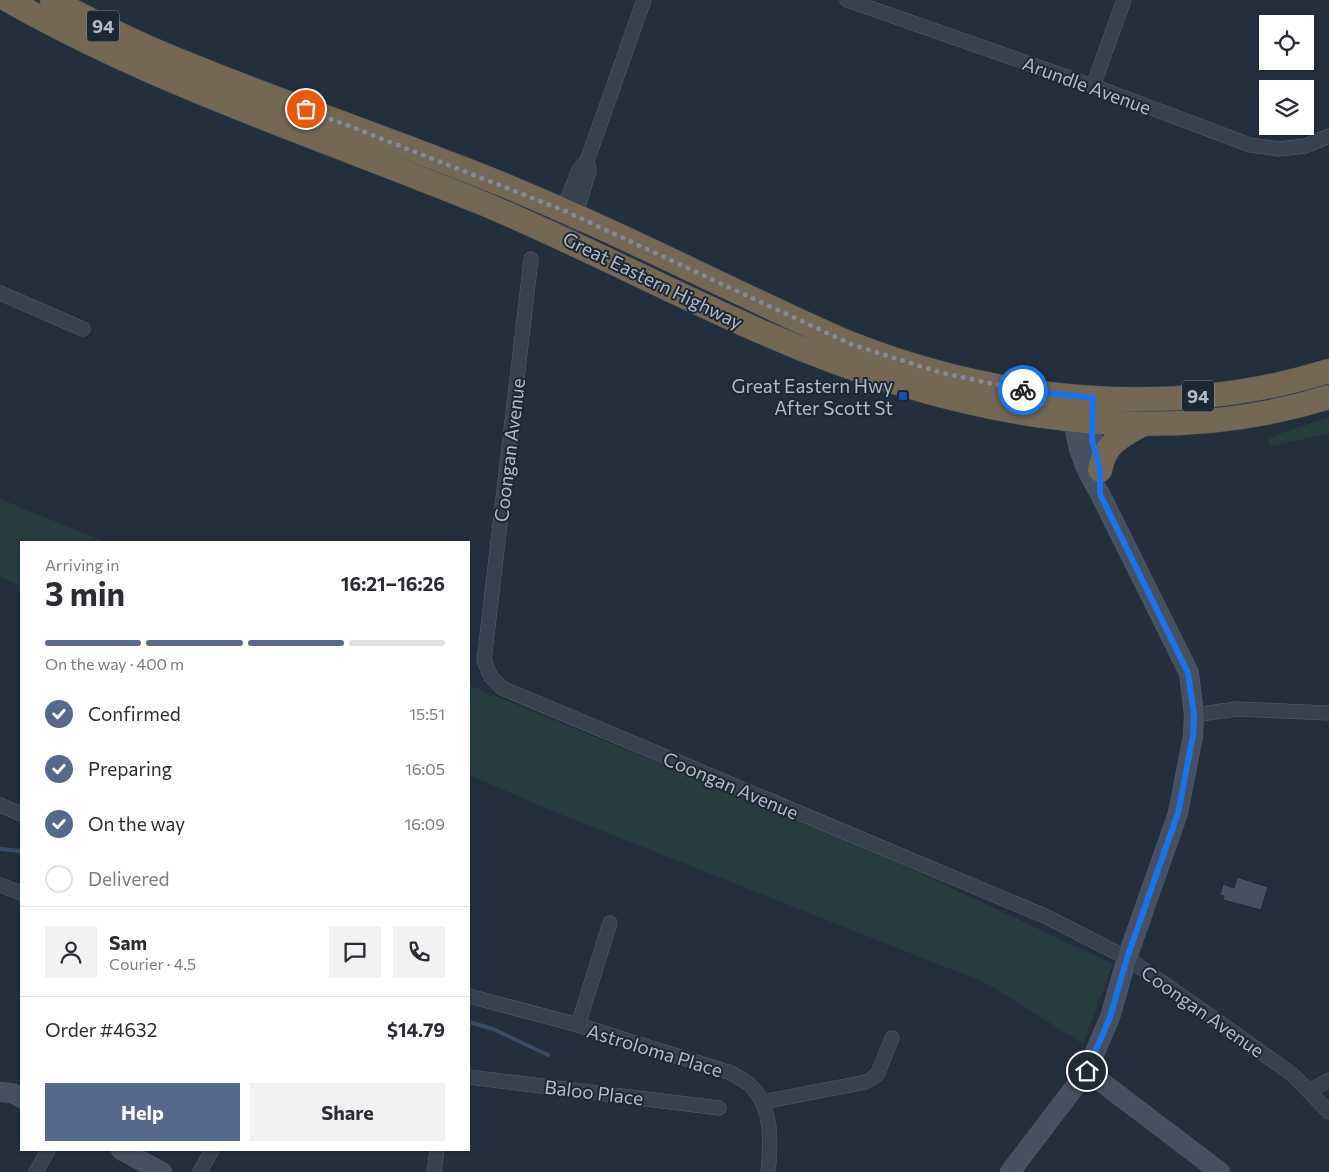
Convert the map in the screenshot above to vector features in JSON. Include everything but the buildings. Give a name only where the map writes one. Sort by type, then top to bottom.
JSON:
[{"type":"highway","name":"Great Eastern Highway","points":[[8,0],[96,47],[229,105],[373,159],[561,236],[772,337],[866,372],[966,402],[1034,415],[1143,424],[1227,420],[1269,413],[1329,397]]},
{"type":"highway","name":"Great Eastern Highway","points":[[52,0],[155,50],[569,213],[853,345],[933,370],[987,384],[1084,397],[1157,399],[1228,394],[1262,389],[1329,371]]},
{"type":"highway","points":[[1100,470],[1103,455],[1113,443],[1143,424]]},
{"type":"main road","points":[[1010,1172],[1087,1071],[1110,1017],[1127,958],[1178,813],[1193,736],[1194,715],[1188,673],[1100,494],[1087,473],[1079,449],[1084,397]]},
{"type":"main road","points":[[1082,420],[1092,440],[1100,470],[1100,494]]},
{"type":"main road","points":[[1087,1071],[1220,1172]]},
{"type":"main road","points":[[122,1151],[162,1172]]},
{"type":"street","points":[[561,236],[580,170],[587,161],[644,0]]},
{"type":"street","name":"Arundle Avenue","points":[[847,0],[1093,86],[1250,145],[1279,149],[1305,146],[1329,136]]},
{"type":"street","points":[[1093,86],[1124,0]]},
{"type":"street","name":"Coongan Avenue","points":[[531,259],[484,661],[491,678],[502,688],[1047,917],[1127,958],[1294,1075],[1329,1112]]},
{"type":"street","points":[[0,293],[83,329]]},
{"type":"street","points":[[1194,715],[1236,709],[1329,713]]},
{"type":"street","points":[[0,805],[20,814]]},
{"type":"street","points":[[0,885],[20,893]]},
{"type":"street","points":[[578,1026],[610,923]]},
{"type":"street","name":"Astroloma Place","points":[[470,996],[578,1026],[731,1073],[750,1085],[763,1102],[769,1127],[770,1152],[768,1172]]},
{"type":"street","points":[[763,1102],[866,1082],[877,1075],[892,1038]]},
{"type":"street","name":"Baloo Place","points":[[470,1077],[719,1108]]},
{"type":"street","points":[[1309,1091],[1329,1080]]},
{"type":"street","points":[[36,1172],[47,1151]]},
{"type":"street","points":[[200,1172],[211,1151]]},
{"type":"street","points":[[434,1172],[437,1151]]},
{"type":"green space","points":[[1329,417],[1329,433],[1269,447],[1268,438]]},
{"type":"green space","points":[[0,499],[104,541],[20,541],[20,586],[0,577]]},
{"type":"green space","points":[[470,685],[881,855],[1113,964],[1083,1044],[988,984],[560,814],[470,775]]},
{"type":"waterway","points":[[0,849],[20,851]]},
{"type":"waterway","points":[[470,1022],[493,1029],[548,1055]]},
{"type":"way so far","points":[[306,109],[425,154],[563,210],[853,345],[942,373],[987,384],[1023,390]]},
{"type":"place","name":"Great Eastern Hwy After Scott St","points":[[903,396]]},
{"type":"route","points":[[1023,390],[1093,398],[1092,440],[1100,470],[1100,494],[1188,673],[1194,715],[1193,736],[1178,813],[1127,958],[1110,1017],[1087,1071]]}]
